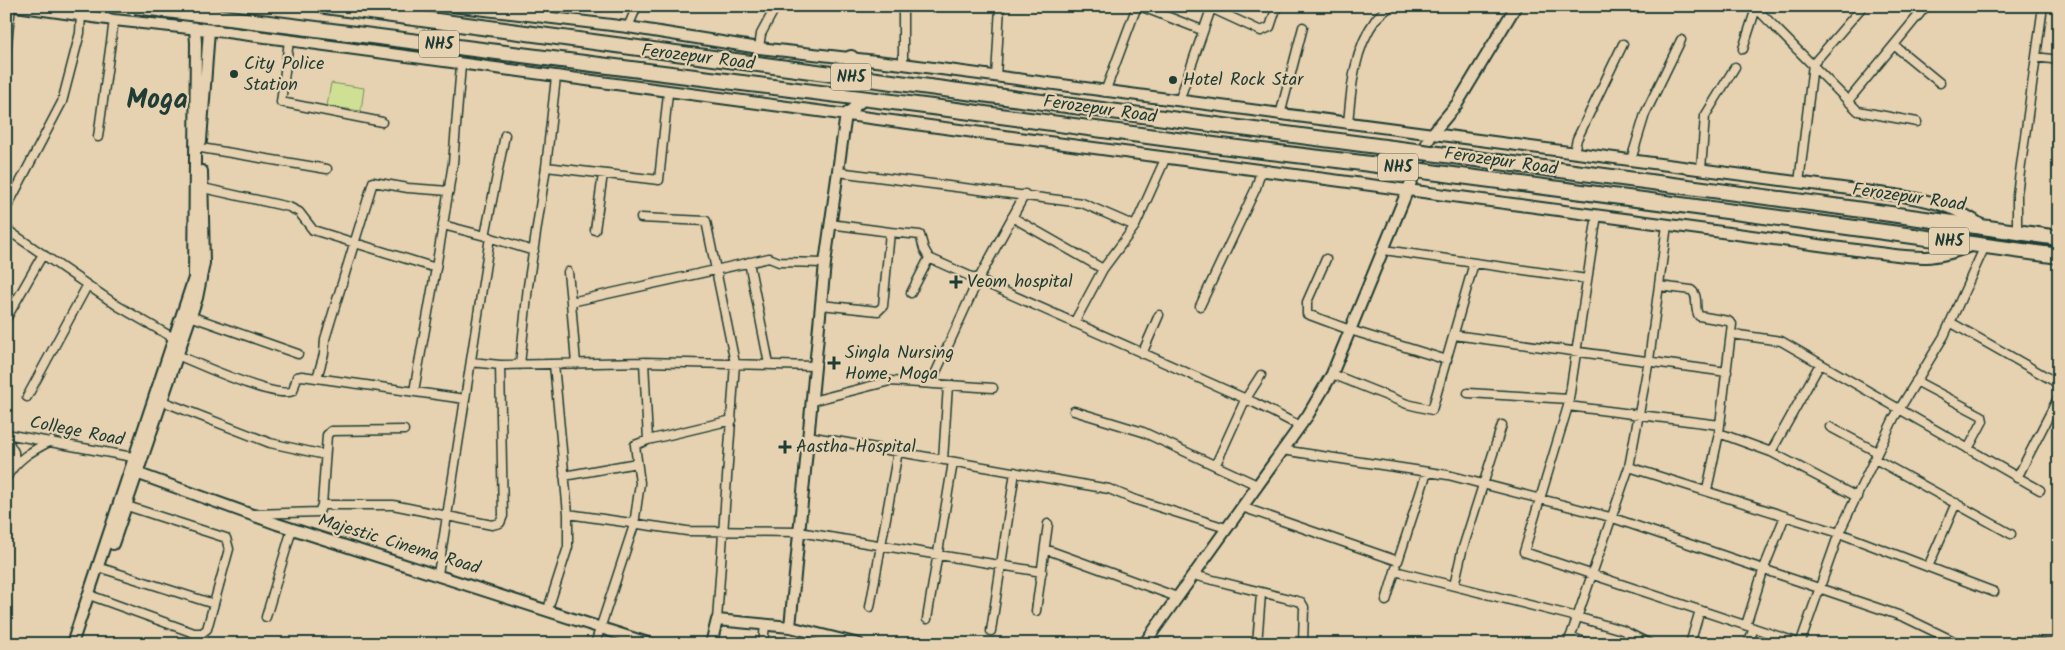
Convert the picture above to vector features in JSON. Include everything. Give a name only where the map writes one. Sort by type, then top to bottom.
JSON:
[{"type":"highway","name":"Ferozepur Road","points":[[136,6],[1372,164],[2059,256]]},
{"type":"highway","name":"Ferozepur Road","points":[[326,6],[849,77],[1841,207],[2059,238]]},
{"type":"highway","points":[[849,77],[851,58]]},
{"type":"street","points":[[6,53],[11,6]]},
{"type":"street","points":[[16,6],[114,20],[209,30],[668,93],[846,114],[1919,258],[1936,258],[1980,245]]},
{"type":"street","points":[[72,644],[139,458],[178,340],[194,278],[198,147],[197,56],[194,28],[174,6]]},
{"type":"street","points":[[78,644],[92,596],[139,474],[139,458],[162,401],[177,355],[178,340],[198,298],[204,263],[203,188],[198,147],[209,30],[196,6]]},
{"type":"street","points":[[452,6],[628,27],[759,48],[902,64],[1932,200],[1970,216],[1985,228]]},
{"type":"street","points":[[628,27],[636,6]]},
{"type":"street","points":[[759,48],[761,34],[776,6]]},
{"type":"street","points":[[902,6],[902,64]]},
{"type":"street","points":[[996,77],[1000,6]]},
{"type":"street","points":[[1105,92],[1139,6],[1202,30]]},
{"type":"street","points":[[1179,101],[1202,30],[1212,7],[1261,31],[1270,27],[1277,6]]},
{"type":"street","points":[[1348,124],[1351,86],[1358,56],[1376,18],[1391,6]]},
{"type":"street","points":[[1144,644],[1300,426],[1332,374],[1432,134],[1457,104],[1516,6]]},
{"type":"street","points":[[1848,101],[1926,6]]},
{"type":"street","points":[[2017,232],[2017,194],[2044,6]]},
{"type":"street","points":[[1743,49],[1755,7],[1858,111],[1865,114],[1917,122]]},
{"type":"street","points":[[1798,183],[1813,64],[1862,7]]},
{"type":"street","points":[[6,209],[62,102],[80,33],[81,14]]},
{"type":"street","points":[[98,137],[114,20]]},
{"type":"street","points":[[1280,115],[1303,27]]},
{"type":"street","points":[[1631,160],[1645,114],[1681,40]]},
{"type":"street","points":[[289,41],[281,102],[382,122]]},
{"type":"street","points":[[1574,152],[1577,139],[1623,44]]},
{"type":"street","points":[[1895,46],[1940,83]]},
{"type":"street","points":[[2036,57],[2059,60]]},
{"type":"street","points":[[414,391],[448,191],[461,65]]},
{"type":"street","points":[[1701,169],[1705,116],[1735,67]]},
{"type":"street","points":[[520,365],[556,77]]},
{"type":"street","points":[[546,167],[659,180],[668,93]]},
{"type":"street","points":[[790,627],[830,224],[846,114],[863,100]]},
{"type":"street","points":[[438,574],[471,362],[487,236],[505,135]]},
{"type":"street","points":[[198,147],[327,170]]},
{"type":"street","points":[[1074,323],[1103,269],[1135,226],[1166,157]]},
{"type":"street","points":[[1200,306],[1256,188],[1261,171]]},
{"type":"street","points":[[838,172],[1025,194],[1088,204],[1135,226]]},
{"type":"street","points":[[595,230],[604,174]]},
{"type":"street","points":[[317,378],[324,354],[324,339],[373,182],[408,188],[448,191]]},
{"type":"street","points":[[203,188],[289,207],[299,212],[313,230],[436,268]]},
{"type":"street","points":[[931,383],[978,280],[1025,194]]},
{"type":"street","points":[[1597,215],[1568,403],[1524,552],[1801,644],[1839,533],[1899,410],[1950,322],[1980,245]]},
{"type":"street","points":[[641,218],[706,221],[735,363],[717,620],[711,644]]},
{"type":"street","points":[[1012,218],[1103,269]]},
{"type":"street","points":[[830,224],[920,235],[929,258],[1300,426]]},
{"type":"street","points":[[443,225],[487,236],[534,251]]},
{"type":"street","points":[[1590,644],[1569,640],[1610,517],[1629,467],[1649,360],[1667,225]]},
{"type":"street","points":[[6,229],[87,286],[178,340]]},
{"type":"street","points":[[821,306],[880,309],[883,306],[890,232]]},
{"type":"street","points":[[1384,250],[1588,279]]},
{"type":"street","points":[[6,319],[42,254]]},
{"type":"street","points":[[571,302],[769,258],[779,262],[825,263]]},
{"type":"street","points":[[911,293],[929,258]]},
{"type":"street","points":[[1326,259],[1306,302],[1308,314],[1350,330],[1447,360]]},
{"type":"street","points":[[749,262],[769,364]]},
{"type":"street","points":[[1332,374],[1431,411],[1434,408],[1474,263]]},
{"type":"street","points":[[568,272],[576,364]]},
{"type":"street","points":[[27,397],[87,286]]},
{"type":"street","points":[[1659,286],[1694,292],[1697,313],[1704,317],[1731,322],[1732,334],[1719,429],[1707,490]]},
{"type":"street","points":[[1142,354],[1158,315]]},
{"type":"street","points":[[190,316],[298,354]]},
{"type":"street","points":[[1950,322],[2059,384]]},
{"type":"street","points":[[1732,334],[1781,341],[2040,490]]},
{"type":"street","points":[[1454,335],[1727,372]]},
{"type":"street","points":[[177,355],[253,386],[282,393],[293,391],[297,377],[465,398]]},
{"type":"street","points":[[471,362],[500,365],[644,362],[815,366]]},
{"type":"street","points":[[644,362],[648,440]]},
{"type":"street","points":[[548,610],[568,547],[568,514],[554,364]]},
{"type":"street","points":[[1771,452],[1820,364]]},
{"type":"street","points":[[322,505],[393,505],[496,525],[502,520],[500,365]]},
{"type":"street","points":[[1216,464],[1245,400],[1261,375]]},
{"type":"street","points":[[812,401],[890,381],[993,388]]},
{"type":"street","points":[[1916,381],[1982,416],[1983,421],[1968,449]]},
{"type":"street","points":[[943,460],[948,385]]},
{"type":"street","points":[[1468,393],[1568,403],[1719,429],[1771,452],[1857,496]]},
{"type":"street","points":[[2017,478],[2059,396]]},
{"type":"street","points":[[162,401],[270,443],[324,455]]},
{"type":"street","points":[[1074,411],[1143,432],[1258,485]]},
{"type":"street","points":[[595,644],[634,525],[640,489],[635,445],[648,440],[732,420]]},
{"type":"street","points":[[1454,586],[1462,550],[1502,425]]},
{"type":"street","points":[[1830,427],[1956,504],[2012,534]]},
{"type":"street","points":[[250,514],[319,512],[322,505],[324,455],[327,435],[331,431],[404,430]]},
{"type":"street","name":"College Road","points":[[6,434],[139,458]]},
{"type":"street","points":[[808,436],[1110,489],[1226,528]]},
{"type":"street","points":[[6,438],[14,452],[15,465]]},
{"type":"street","points":[[6,479],[15,465],[28,454],[51,441]]},
{"type":"street","points":[[1282,450],[1427,472],[1484,484],[1610,517],[1904,617],[1960,644]]},
{"type":"street","points":[[870,607],[898,451]]},
{"type":"street","points":[[927,619],[953,462]]},
{"type":"street","points":[[564,476],[637,463]]},
{"type":"street","points":[[1629,467],[1839,533],[1994,592]]},
{"type":"street","points":[[991,631],[1015,472]]},
{"type":"street","points":[[1386,601],[1427,472]]},
{"type":"street","name":"Majestic Cinema Road","points":[[139,474],[292,529],[438,574],[651,644]]},
{"type":"street","points":[[1928,567],[1956,504]]},
{"type":"street","points":[[92,596],[199,633],[207,629],[229,549],[226,538],[127,506]]},
{"type":"street","points":[[1242,507],[1398,561]]},
{"type":"street","points":[[568,514],[634,525],[723,532],[799,532],[1042,572]]},
{"type":"street","points":[[1748,644],[1750,626],[1764,568],[1785,516]]},
{"type":"street","points":[[1036,611],[1048,524]]},
{"type":"street","points":[[266,617],[292,529]]},
{"type":"street","points":[[1045,549],[1177,597]]},
{"type":"street","points":[[104,569],[214,604]]},
{"type":"street","points":[[1395,571],[1577,617],[1622,630],[1650,644]]},
{"type":"street","points":[[1193,575],[1303,604],[1303,644]]},
{"type":"street","points":[[1257,644],[1261,594]]},
{"type":"street","points":[[1690,644],[1700,610]]},
{"type":"street","points":[[717,620],[790,627],[859,644]]},
{"type":"street","points":[[763,644],[765,624]]},
{"type":"street","points":[[2032,644],[2059,643]]},
{"type":"green space","points":[[331,83],[364,88],[361,111],[327,106]]},
{"type":"place","name":"City Police Station","points":[[234,74]]},
{"type":"place","name":"Hotel Rock Star","points":[[1173,80]]},
{"type":"place","name":"Veom hospital","points":[[956,282]]},
{"type":"place","name":"Singla Nursing Home, Moga","points":[[834,363]]},
{"type":"place","name":"Aastha Hospital","points":[[785,447]]},
{"type":"district","name":"Moga","points":[[157,100]]}]
